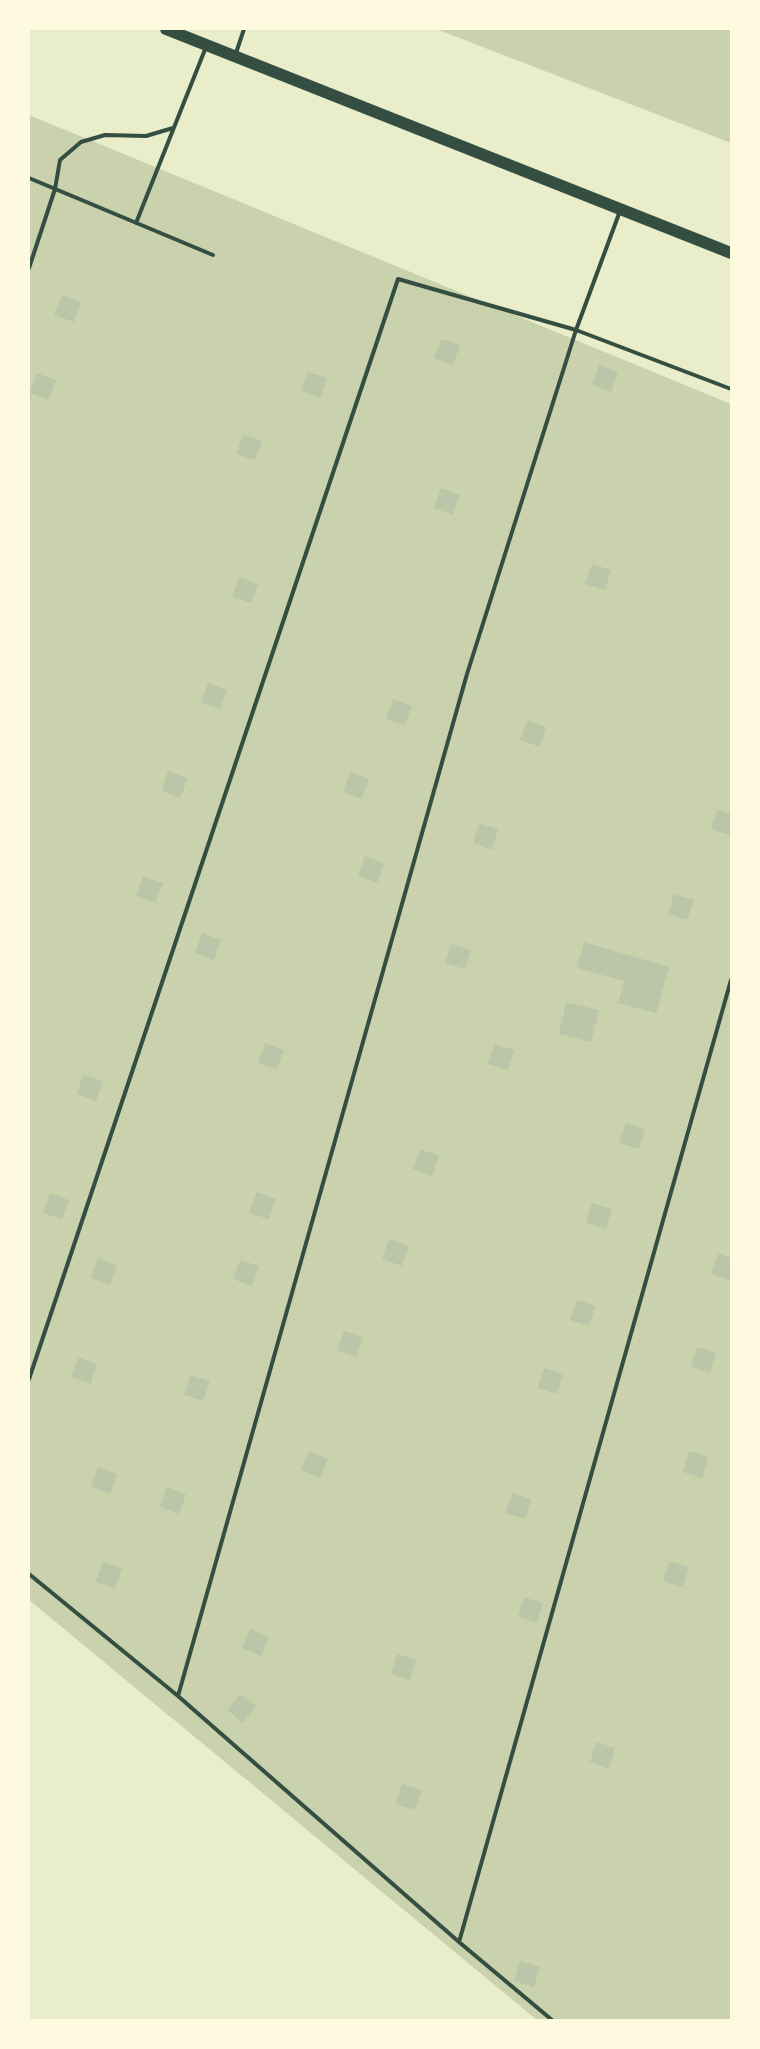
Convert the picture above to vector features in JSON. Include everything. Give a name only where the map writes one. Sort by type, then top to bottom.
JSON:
[{"type":"main road","points":[[166,29],[731,253]]},
{"type":"lane","points":[[235,55],[244,29]]},
{"type":"lane","points":[[136,223],[207,44]]},
{"type":"lane","points":[[29,268],[55,189],[60,160],[81,142],[105,136],[146,136],[173,128]]},
{"type":"lane","points":[[29,178],[213,255]]},
{"type":"lane","points":[[178,1696],[467,674],[576,330],[621,209]]},
{"type":"lane","points":[[29,1379],[398,279],[576,330],[731,389]]},
{"type":"lane","points":[[459,1942],[731,980]]},
{"type":"lane","points":[[29,1574],[178,1696],[459,1942],[552,2020]]},
{"type":"green space","points":[[436,29],[731,29],[731,143]]},
{"type":"green space","points":[[29,115],[731,404],[731,2020],[537,2020],[29,1600]]},
{"type":"building","points":[[62,295],[81,302],[74,322],[54,315]]},
{"type":"building","points":[[441,339],[460,345],[453,365],[434,358]]},
{"type":"building","points":[[599,365],[618,372],[611,392],[592,385]]},
{"type":"building","points":[[308,372],[327,378],[321,398],[301,391]]},
{"type":"building","points":[[37,373],[56,380],[49,400],[30,393]]},
{"type":"building","points":[[243,434],[262,441],[255,460],[236,454]]},
{"type":"building","points":[[441,488],[460,495],[453,515],[434,508]]},
{"type":"building","points":[[592,564],[611,570],[605,590],[585,584]]},
{"type":"building","points":[[239,577],[258,584],[251,603],[232,597]]},
{"type":"building","points":[[208,683],[227,690],[220,709],[201,703]]},
{"type":"building","points":[[393,699],[412,706],[405,726],[386,719]]},
{"type":"building","points":[[527,720],[546,727],[540,747],[520,740]]},
{"type":"building","points":[[168,771],[188,778],[180,798],[162,791]]},
{"type":"building","points":[[350,772],[369,779],[362,799],[343,792]]},
{"type":"building","points":[[717,809],[731,814],[730,835],[711,829]]},
{"type":"building","points":[[479,823],[498,829],[492,850],[473,843]]},
{"type":"building","points":[[365,856],[384,863],[378,883],[358,876]]},
{"type":"building","points":[[143,876],[163,883],[155,903],[136,896]]},
{"type":"building","points":[[674,894],[694,900],[687,920],[668,914]]},
{"type":"building","points":[[202,933],[221,940],[214,960],[195,953]]},
{"type":"building","points":[[584,942],[669,967],[656,1013],[618,1003],[624,981],[577,968]]},
{"type":"building","points":[[451,944],[471,950],[465,969],[445,963]]},
{"type":"building","points":[[566,1002],[599,1010],[591,1042],[559,1034]]},
{"type":"building","points":[[265,1043],[284,1050],[277,1070],[258,1063]]},
{"type":"building","points":[[494,1044],[514,1050],[508,1070],[488,1064]]},
{"type":"building","points":[[83,1074],[103,1081],[96,1101],[77,1094]]},
{"type":"building","points":[[626,1123],[645,1129],[639,1149],[619,1143]]},
{"type":"building","points":[[420,1149],[439,1156],[432,1176],[413,1169]]},
{"type":"building","points":[[257,1192],[276,1199],[269,1219],[249,1213]]},
{"type":"building","points":[[50,1193],[69,1200],[62,1219],[43,1213]]},
{"type":"building","points":[[592,1203],[612,1209],[606,1229],[586,1223]]},
{"type":"building","points":[[389,1239],[409,1246],[402,1266],[382,1259]]},
{"type":"building","points":[[718,1253],[731,1258],[731,1280],[711,1274]]},
{"type":"building","points":[[98,1258],[117,1265],[110,1285],[91,1278]]},
{"type":"building","points":[[240,1260],[259,1266],[252,1286],[233,1279]]},
{"type":"building","points":[[577,1300],[596,1306],[589,1326],[570,1320]]},
{"type":"building","points":[[344,1331],[363,1337],[356,1357],[337,1351]]},
{"type":"building","points":[[697,1347],[716,1353],[710,1373],[691,1367]]},
{"type":"building","points":[[78,1357],[97,1364],[91,1384],[71,1377]]},
{"type":"building","points":[[544,1368],[563,1374],[557,1394],[538,1388]]},
{"type":"building","points":[[191,1375],[210,1381],[203,1401],[184,1395]]},
{"type":"building","points":[[309,1451],[328,1459],[320,1478],[301,1470]]},
{"type":"building","points":[[689,1451],[708,1457],[702,1478],[683,1472]]},
{"type":"building","points":[[98,1467],[117,1474],[110,1494],[91,1487]]},
{"type":"building","points":[[167,1487],[186,1494],[179,1514],[160,1507]]},
{"type":"building","points":[[512,1493],[531,1499],[525,1519],[505,1513]]},
{"type":"building","points":[[669,1561],[689,1567],[683,1587],[663,1581]]},
{"type":"building","points":[[103,1562],[122,1568],[115,1589],[96,1582]]},
{"type":"building","points":[[524,1597],[543,1603],[537,1623],[518,1617]]},
{"type":"building","points":[[250,1629],[269,1637],[261,1656],[242,1648]]},
{"type":"building","points":[[397,1654],[416,1660],[410,1680],[391,1674]]},
{"type":"building","points":[[240,1694],[256,1706],[243,1723],[227,1710]]},
{"type":"building","points":[[596,1742],[615,1748],[609,1769],[590,1762]]},
{"type":"building","points":[[402,1784],[422,1790],[415,1810],[396,1804]]},
{"type":"building","points":[[520,1961],[540,1967],[534,1987],[514,1981]]}]
